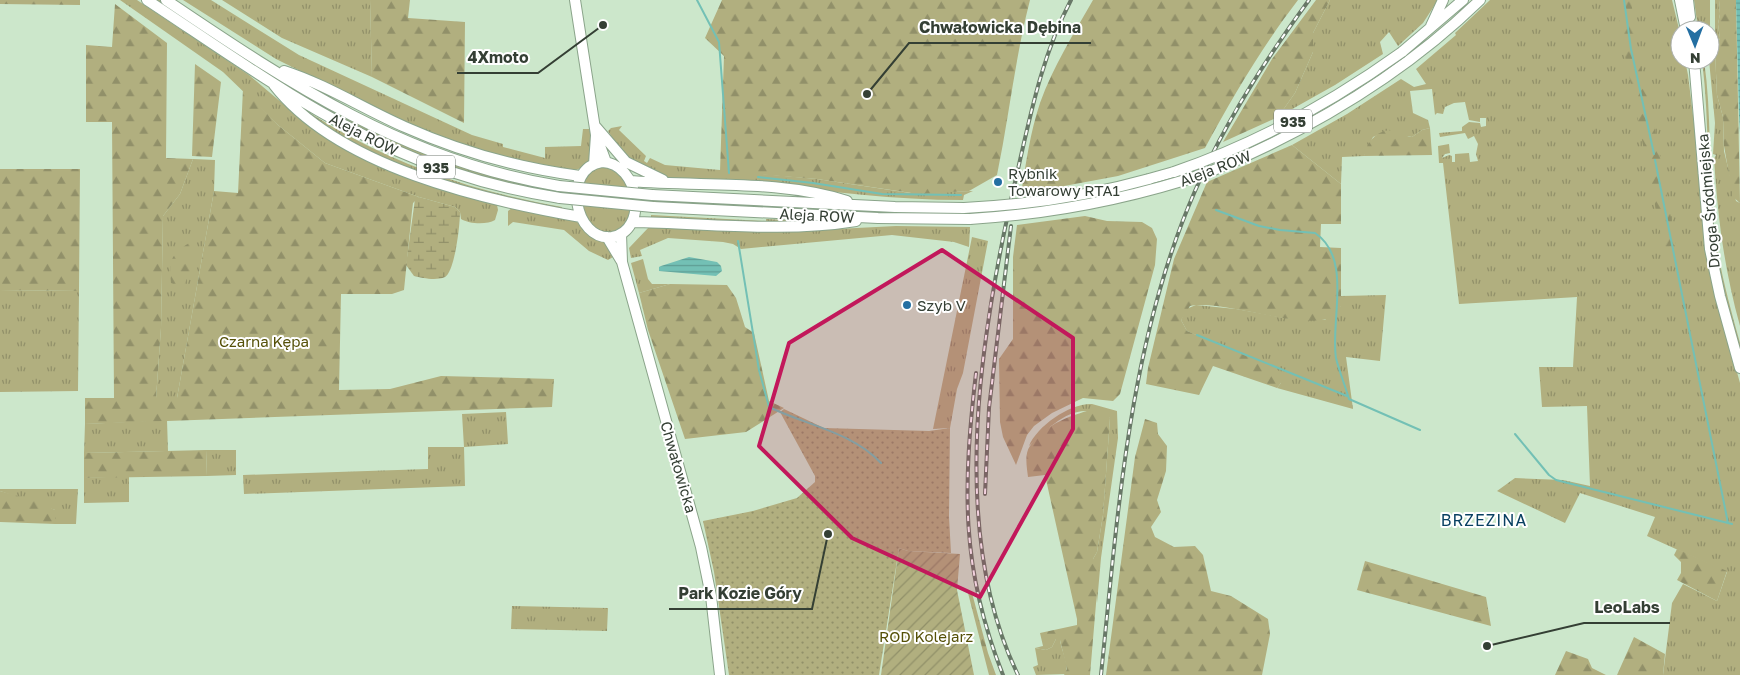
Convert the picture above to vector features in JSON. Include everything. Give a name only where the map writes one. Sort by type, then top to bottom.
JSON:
[{"type":"main road","name":"Aleja ROW","points":[[147,0],[346,126],[413,158],[489,184],[560,198],[653,207],[878,218],[970,219],[1022,216],[1094,204],[1142,193],[1207,173],[1266,148],[1314,123],[1410,61],[1480,0]]},
{"type":"main road","name":"Aleja ROW","points":[[166,0],[353,117],[409,144],[482,170],[559,186],[652,195],[860,206],[964,208],[1022,204],[1087,194],[1149,179],[1207,160],[1264,136],[1312,111],[1366,78],[1429,31],[1463,0]]},
{"type":"main road","points":[[575,0],[595,130],[606,162]]},
{"type":"main road","points":[[1429,31],[1443,0]]},
{"type":"main road","points":[[1680,0],[1684,20]]},
{"type":"main road","points":[[1688,0],[1691,20]]},
{"type":"main road","points":[[271,67],[308,79],[399,124],[458,148],[520,166],[580,176]]},
{"type":"main road","name":"Droga Śródmiejska","points":[[1695,70],[1710,249],[1718,291],[1740,368]]},
{"type":"main road","points":[[269,78],[288,103],[316,126],[394,166],[480,196],[531,209],[581,217]]},
{"type":"main road","points":[[594,164],[595,130]]},
{"type":"main road","points":[[595,130],[626,162],[647,174],[670,183]]},
{"type":"main road","points":[[606,162],[620,167],[631,182],[635,209],[632,222],[621,234],[607,237],[592,232],[581,217],[577,190],[580,176],[594,164],[606,162]]},
{"type":"main road","points":[[631,182],[799,190],[823,193],[860,206]]},
{"type":"main road","points":[[632,222],[784,227],[829,226],[878,218]]},
{"type":"main road","name":"Chwałowicka","points":[[621,234],[622,262],[702,547],[713,608],[720,675]]},
{"type":"main road","name":"Chwałowicka","points":[[607,237],[622,262]]},
{"type":"highlighted area","points":[[942,250],[1073,338],[1073,429],[980,597],[852,538],[759,446],[789,343]]},
{"type":"green space","points":[[0,0],[80,0],[80,5],[0,4]]},
{"type":"green space","points":[[120,0],[137,0],[249,75],[301,119],[463,195],[497,205],[498,210],[495,220],[483,223],[464,221],[461,219],[460,212],[455,207],[419,197],[325,163],[278,125],[223,72]]},
{"type":"green space","points":[[157,0],[161,0],[302,93],[361,126],[411,149],[452,164],[515,182],[558,191],[558,193],[455,168],[402,148],[329,111],[294,90]]},
{"type":"green space","points":[[183,0],[211,0],[299,55],[472,135],[503,144],[503,147],[545,158],[545,147],[581,146],[583,129],[589,129],[593,143],[590,157],[582,167],[567,171],[480,151],[411,126],[276,59]]},
{"type":"green space","points":[[222,0],[370,0],[372,77],[282,38]]},
{"type":"green space","points":[[370,0],[410,0],[408,18],[465,22],[464,123],[372,77]]},
{"type":"green space","points":[[722,0],[1030,0],[1020,44],[997,175],[969,191],[918,194],[817,179],[720,171],[724,56],[705,38]]},
{"type":"green space","points":[[1093,0],[1298,0],[1248,72],[1205,148],[1118,176],[1021,194],[1031,137],[1040,103],[1057,63]]},
{"type":"green space","points":[[1316,0],[1330,0],[1313,33],[1313,52],[1295,93],[1278,117],[1223,142],[1272,59]]},
{"type":"green space","points":[[1330,0],[1438,0],[1423,23],[1398,46],[1389,32],[1380,42],[1383,54],[1335,85],[1278,117],[1295,93],[1313,52],[1313,33]]},
{"type":"green space","points":[[1490,0],[1672,0],[1677,20],[1670,20],[1670,70],[1687,70],[1715,293],[1740,383],[1740,675],[1663,675],[1672,603],[1683,584],[1717,601],[1727,572],[1647,536],[1655,517],[1580,493],[1565,523],[1497,491],[1515,478],[1563,480],[1590,486],[1587,406],[1542,407],[1539,367],[1573,367],[1577,297],[1459,304],[1443,163],[1439,163],[1438,146],[1449,144],[1450,153],[1445,154],[1442,158],[1449,155],[1452,156],[1452,162],[1455,162],[1455,154],[1469,153],[1470,162],[1478,161],[1476,154],[1478,144],[1474,136],[1468,139],[1465,133],[1440,137],[1439,133],[1462,131],[1462,127],[1469,122],[1480,123],[1481,127],[1486,126],[1486,118],[1480,118],[1480,122],[1469,120],[1465,102],[1454,103],[1445,107],[1443,114],[1437,113],[1435,115],[1432,89],[1410,91],[1413,113],[1428,120],[1430,128],[1422,130],[1412,137],[1385,132],[1373,137],[1364,156],[1342,157],[1341,184],[1292,145],[1347,114],[1401,79],[1414,87],[1426,84],[1416,69],[1456,35],[1455,33]]},
{"type":"green space","points":[[1617,0],[1631,0],[1639,62],[1648,90],[1676,245],[1664,248],[1620,30]]},
{"type":"green space","points":[[1694,0],[1710,0],[1710,20],[1697,20]]},
{"type":"green space","points":[[1715,0],[1719,0],[1720,14],[1719,20],[1715,20]]},
{"type":"green space","points":[[1719,0],[1736,0],[1740,203],[1733,197],[1724,146],[1723,117],[1717,95],[1716,70],[1720,70]]},
{"type":"green space","name":"Czarna Kępa","points":[[115,4],[167,43],[166,158],[193,159],[180,194],[163,216],[161,328],[156,398],[177,398],[214,191],[238,193],[243,89],[278,125],[325,163],[419,197],[413,203],[404,290],[392,294],[341,294],[339,390],[390,389],[441,376],[554,379],[552,407],[85,424],[85,398],[114,398],[112,122],[86,122],[86,45],[112,47]]},
{"type":"green space","points":[[195,64],[221,82],[212,157],[192,156]]},
{"type":"green space","points":[[1703,70],[1705,70],[1708,101],[1712,203],[1716,239],[1724,284],[1740,343],[1740,352],[1722,288],[1714,249]]},
{"type":"green space","points":[[1710,70],[1716,70],[1717,95],[1723,117],[1724,151],[1736,201],[1740,203],[1740,326],[1730,284],[1720,223],[1714,159],[1716,155],[1713,154],[1715,123]]},
{"type":"green space","points":[[292,101],[341,132],[374,149],[426,171],[479,188],[562,207],[562,211],[473,189],[385,160],[331,132]]},
{"type":"green space","points":[[622,126],[619,130],[646,156],[644,161],[647,163],[650,158],[665,165],[817,179],[910,193],[973,191],[964,195],[963,200],[904,198],[728,180],[666,177],[637,163],[623,152],[608,131],[611,128]]},
{"type":"green space","points":[[1430,128],[1432,155],[1364,156],[1371,140],[1379,133],[1391,130],[1412,137],[1422,130]]},
{"type":"green space","points":[[1292,145],[1341,184],[1341,224],[1321,224],[1320,247],[1341,248],[1341,306],[1338,314],[1326,319],[1309,321],[1224,307],[1190,306],[1181,320],[1187,331],[1275,368],[1279,371],[1281,383],[1277,388],[1213,366],[1199,395],[1146,384],[1148,368],[1174,259],[1207,182]]},
{"type":"green space","points":[[193,159],[215,160],[214,191],[177,398],[156,398],[161,328],[163,216],[180,194]]},
{"type":"green space","points":[[602,167],[610,169],[622,178],[631,197],[630,213],[625,224],[610,232],[599,230],[590,223],[584,212],[581,198],[585,177],[591,171]]},
{"type":"green space","points":[[0,169],[80,169],[79,291],[0,290]]},
{"type":"green space","points":[[419,197],[455,207],[460,212],[458,236],[452,266],[445,277],[429,279],[414,276],[406,265],[415,199]]},
{"type":"green space","points":[[653,200],[977,211],[977,214],[903,214],[653,203]]},
{"type":"green space","points":[[512,208],[575,220],[586,231],[604,240],[613,257],[608,260],[589,251],[564,230],[513,222],[508,226],[508,211]]},
{"type":"green space","points":[[651,215],[829,222],[804,224],[651,219]]},
{"type":"green space","points":[[1085,216],[1107,221],[1142,222],[1152,228],[1157,239],[1155,265],[1120,394],[1113,401],[1083,398],[1052,413],[1034,426],[1027,435],[1016,465],[1003,437],[1000,422],[999,359],[1013,339],[1013,257],[1017,225]]},
{"type":"green space","points":[[896,226],[970,227],[969,247],[954,242],[892,235],[741,249],[733,244],[723,242],[668,238],[640,250],[642,256],[631,258],[629,248],[649,227],[797,231]]},
{"type":"green space","points":[[972,237],[988,241],[963,373],[957,389],[950,428],[933,429]]},
{"type":"green space","points":[[192,241],[194,253],[192,266],[182,288],[171,283],[170,268],[172,258],[179,250]]},
{"type":"green space","points":[[643,259],[648,279],[652,284],[670,284],[639,293],[631,263]]},
{"type":"green space","points":[[670,284],[727,285],[736,298],[745,327],[754,333],[769,401],[784,408],[746,432],[685,439],[648,330],[639,293]]},
{"type":"green space","points":[[0,290],[79,291],[78,391],[0,392]]},
{"type":"green space","points":[[1386,295],[1380,361],[1346,357],[1353,409],[1277,388],[1281,383],[1232,351],[1187,331],[1181,320],[1186,309],[1196,305],[1236,309],[1285,318],[1325,320],[1341,306],[1341,296]]},
{"type":"green space","points":[[1092,404],[1117,411],[1118,438],[1101,558],[1097,603],[1093,559],[1097,552],[1103,515],[1110,418],[1090,411],[1071,414],[1055,423],[1029,446],[1039,431],[1055,417],[1074,407]]},
{"type":"green space","points":[[1098,408],[1110,418],[1103,515],[1097,552],[1093,559],[1099,568],[1090,675],[1064,675],[1067,669],[1060,640],[1056,639],[1052,647],[1046,650],[1035,648],[1043,646],[1040,633],[1077,625],[1077,619],[1045,475],[1028,477],[1026,457],[1028,449],[1036,438],[1051,426],[1079,413]]},
{"type":"green space","points":[[784,409],[824,428],[929,431],[950,428],[949,517],[951,553],[908,551],[899,548],[879,675],[729,675],[714,572],[703,521],[753,511],[797,498],[815,482],[815,476],[780,412]]},
{"type":"green space","points":[[506,412],[508,444],[464,447],[462,414]]},
{"type":"green space","points":[[1145,419],[1157,423],[1158,434],[1167,446],[1166,471],[1157,500],[1161,512],[1151,527],[1155,537],[1174,547],[1195,546],[1203,555],[1211,591],[1231,596],[1268,619],[1270,634],[1262,675],[1106,675],[1135,457]]},
{"type":"green space","points":[[167,420],[168,451],[84,453],[85,424]]},
{"type":"green space","points":[[428,447],[464,447],[465,486],[244,494],[243,475],[428,469]]},
{"type":"green space","points":[[206,450],[236,450],[236,475],[207,476]]},
{"type":"green space","points":[[206,450],[207,476],[84,478],[84,453]]},
{"type":"green space","points":[[129,476],[129,502],[84,503],[84,478]]},
{"type":"green space","points":[[0,489],[78,489],[76,524],[55,524],[55,510],[0,491]]},
{"type":"green space","points":[[0,491],[36,501],[55,510],[55,524],[0,522]]},
{"type":"green space","name":"ROD Kolejarz","points":[[899,548],[908,551],[960,554],[957,590],[974,675],[881,675]]},
{"type":"green space","points":[[1677,549],[1727,571],[1717,601],[1677,580],[1681,573],[1681,562],[1674,555]]},
{"type":"green space","points":[[1365,561],[1486,597],[1491,626],[1357,590]]},
{"type":"green space","points":[[968,593],[972,593],[996,675],[989,675]]},
{"type":"green space","points":[[512,606],[608,608],[607,631],[511,629]]},
{"type":"green space","points":[[1634,637],[1665,654],[1663,675],[1617,675]]},
{"type":"green space","points":[[1056,639],[1060,639],[1067,670],[1066,674],[1036,675],[1033,667],[1038,665],[1035,648],[1046,650],[1052,647]]},
{"type":"green space","points":[[1566,651],[1588,659],[1592,668],[1606,675],[1555,675]]},
{"type":"water","points":[[1736,0],[1740,0],[1740,133],[1739,115]]},
{"type":"water","points":[[689,257],[717,262],[721,266],[722,271],[716,276],[659,271],[661,266]]},
{"type":"waterway","points":[[697,0],[719,42],[729,173]]},
{"type":"waterway","points":[[1624,0],[1631,49],[1654,154]]},
{"type":"waterway","points":[[1655,160],[1728,523]]},
{"type":"waterway","points":[[758,177],[813,183],[882,194],[961,195]]},
{"type":"waterway","points":[[1216,210],[1259,226],[1315,233],[1327,244],[1337,274],[1336,358],[1349,399],[1420,430]]},
{"type":"waterway","points":[[738,241],[759,370],[769,407],[843,436],[869,452],[881,463]]},
{"type":"waterway","points":[[1197,335],[1347,396]]},
{"type":"waterway","points":[[1515,434],[1549,475],[1556,480],[1732,524]]},
{"type":"railway","points":[[1018,675],[996,617],[983,555],[977,491],[978,425],[983,358],[1005,229],[1028,126],[1045,62],[1071,0]]},
{"type":"railway","points":[[1101,675],[1121,490],[1130,429],[1155,307],[1173,248],[1195,191],[1219,140],[1277,45],[1309,0]]},
{"type":"railway","points":[[985,494],[989,408],[1011,226]]},
{"type":"railway","points":[[976,373],[967,490],[968,526],[979,598],[989,636],[1003,675]]},
{"type":"place","name":"4Xmoto","points":[[603,25]]},
{"type":"place","name":"Chwałowicka Dębina","points":[[867,94]]},
{"type":"place","name":"Rybnik Towarowy RTA1","points":[[998,182]]},
{"type":"place","name":"Szyb V","points":[[907,305]]},
{"type":"place","name":"Park Kozie Góry","points":[[828,534]]},
{"type":"place","name":"LeoLabs","points":[[1487,646]]},
{"type":"district","name":"BRZEZINA","points":[[1484,520]]}]
